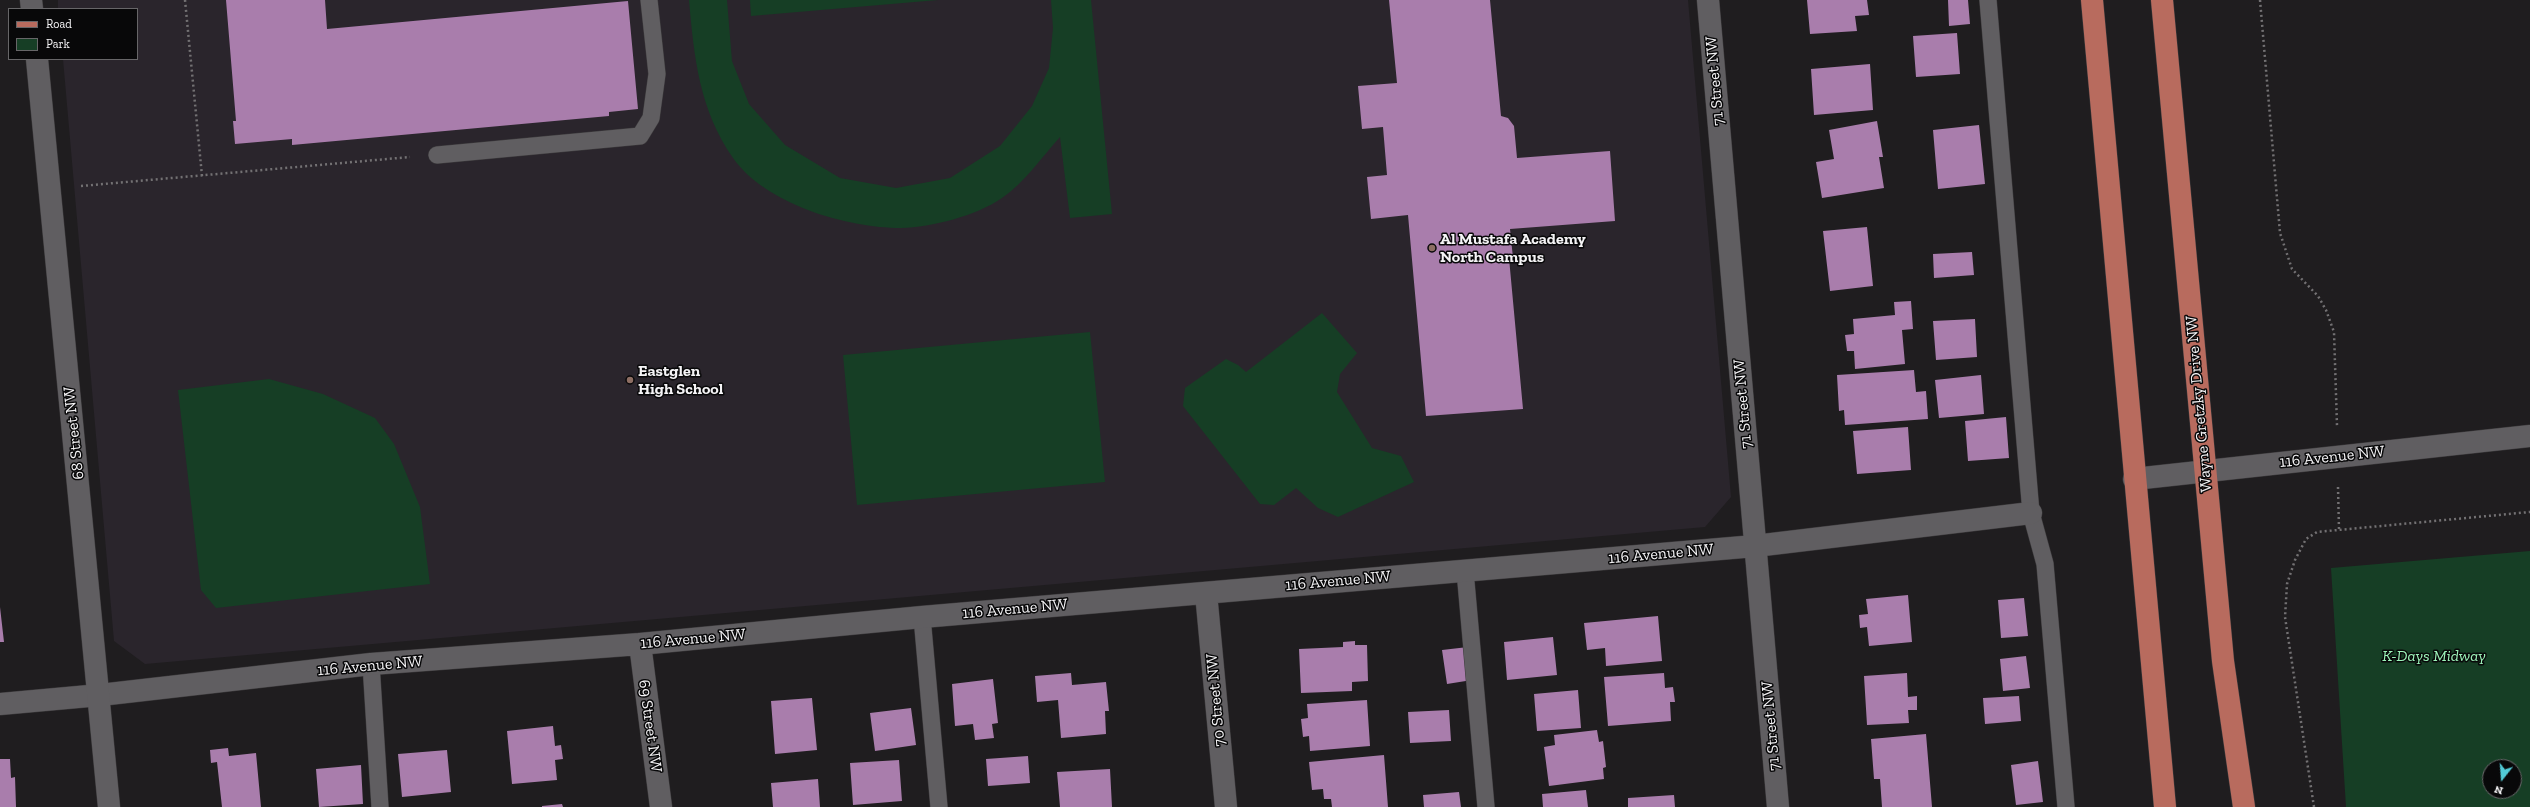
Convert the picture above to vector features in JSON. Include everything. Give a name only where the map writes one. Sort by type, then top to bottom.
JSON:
[{"type":"main road","points":[[2092,0],[2134,479],[2165,807]]},
{"type":"main road","name":"Wayne Gretzky Drive NW","points":[[2162,0],[2223,661],[2244,807]]},
{"type":"street","name":"71 Street NW","points":[[1708,0],[1778,807]]},
{"type":"street","name":"68 Street NW","points":[[37,60],[100,696],[109,807]]},
{"type":"street","name":"116 Avenue NW","points":[[2134,479],[2530,436]]},
{"type":"street","name":"116 Avenue NW","points":[[0,704],[100,696],[371,664],[640,644],[922,617],[1755,546],[2031,514]]},
{"type":"street","name":"70 Street NW","points":[[1206,593],[1226,807]]},
{"type":"street","name":"69 Street NW","points":[[640,644],[661,807]]},
{"type":"lane","points":[[437,155],[640,136],[652,118],[657,74],[649,0]]},
{"type":"lane","points":[[1988,0],[2031,514],[2045,564],[2066,807]]},
{"type":"lane","points":[[1464,571],[1486,807]]},
{"type":"lane","points":[[922,617],[939,807]]},
{"type":"lane","points":[[371,664],[380,807]]},
{"type":"path","points":[[185,0],[202,176]]},
{"type":"path","points":[[2260,0],[2280,233],[2292,269],[2318,296],[2326,310],[2334,332],[2336,363]]},
{"type":"path","points":[[74,187],[437,155]]},
{"type":"path","points":[[2314,807],[2285,617],[2287,584],[2295,560],[2306,539],[2317,532],[2530,512]]},
{"type":"shaded area","name":"Eastglen High School","points":[[58,0],[1688,0],[1731,497],[1705,527],[145,664],[114,641],[63,60],[138,60],[138,8],[58,8]]},
{"type":"green space","points":[[689,0],[727,0],[732,61],[749,104],[785,145],[840,178],[896,188],[950,178],[1000,146],[1032,106],[1049,68],[1053,28],[1051,0],[1091,0],[1112,214],[1070,218],[1060,137],[1018,185],[1002,198],[980,210],[940,223],[901,228],[856,224],[809,210],[786,200],[765,188],[747,174],[733,158],[712,121],[705,102],[696,62]]},
{"type":"green space","points":[[750,0],[938,0],[751,16]]},
{"type":"green space","points":[[1322,313],[1357,353],[1340,374],[1337,392],[1372,448],[1401,456],[1414,482],[1338,517],[1318,508],[1296,488],[1274,505],[1260,504],[1183,406],[1185,388],[1226,359],[1238,365],[1246,372]]},
{"type":"green space","points":[[1090,332],[1105,482],[857,505],[843,355]]},
{"type":"green space","points":[[269,379],[323,394],[375,418],[394,444],[420,507],[430,584],[216,608],[201,590],[178,390]]},
{"type":"green space","name":"K-Days Midway","points":[[2530,551],[2530,807],[2346,807],[2331,568]]},
{"type":"building","points":[[226,0],[325,0],[327,29],[628,1],[638,109],[609,112],[609,116],[292,145],[292,139],[235,144],[233,121],[236,121]]},
{"type":"building","points":[[1389,0],[1490,0],[1501,116],[1508,118],[1514,126],[1517,158],[1610,151],[1615,221],[1510,229],[1513,258],[1509,258],[1523,409],[1426,416],[1408,215],[1371,219],[1367,177],[1387,175],[1383,127],[1362,129],[1358,86],[1397,83]]},
{"type":"building","points":[[1807,0],[1867,0],[1869,15],[1855,16],[1857,31],[1810,34]]},
{"type":"building","points":[[1948,0],[1968,0],[1970,24],[1949,26]]},
{"type":"building","points":[[1957,33],[1960,74],[1916,77],[1913,36]]},
{"type":"building","points":[[1870,64],[1873,110],[1814,115],[1811,69]]},
{"type":"building","points":[[1877,121],[1883,157],[1879,157],[1884,188],[1822,198],[1816,162],[1834,159],[1829,130]]},
{"type":"building","points":[[1979,125],[1985,184],[1938,189],[1933,130]]},
{"type":"building","points":[[1867,227],[1873,286],[1830,291],[1823,231]]},
{"type":"building","points":[[1972,252],[1974,275],[1934,278],[1933,254]]},
{"type":"building","points":[[1911,301],[1913,329],[1902,330],[1905,364],[1855,369],[1854,351],[1847,351],[1845,335],[1854,334],[1853,319],[1895,315],[1894,302]]},
{"type":"building","points":[[1975,319],[1977,357],[1936,360],[1933,321]]},
{"type":"building","points":[[1914,370],[1916,392],[1926,391],[1928,419],[1845,425],[1844,410],[1839,411],[1837,375]]},
{"type":"building","points":[[1981,375],[1984,414],[1939,418],[1935,380]]},
{"type":"building","points":[[2006,417],[2009,458],[1968,461],[1965,421]]},
{"type":"building","points":[[1908,427],[1911,470],[1857,474],[1853,431]]},
{"type":"building","points":[[1908,595],[1912,642],[1869,646],[1867,627],[1860,628],[1859,615],[1868,614],[1866,599]]},
{"type":"building","points":[[2024,598],[2028,636],[2001,638],[1998,600]]},
{"type":"building","points":[[0,607],[4,642],[0,642]]},
{"type":"building","points":[[1658,616],[1662,661],[1606,666],[1605,648],[1587,650],[1584,623]]},
{"type":"building","points":[[1553,637],[1557,675],[1507,680],[1504,642]]},
{"type":"building","points":[[1355,641],[1355,645],[1367,645],[1368,681],[1352,682],[1352,691],[1301,693],[1299,649],[1343,647],[1343,642]]},
{"type":"building","points":[[1468,647],[1472,680],[1447,684],[1442,650]]},
{"type":"building","points":[[2026,656],[2030,688],[2003,691],[2000,659]]},
{"type":"building","points":[[1071,673],[1072,685],[1106,682],[1109,711],[1105,711],[1106,734],[1061,738],[1058,700],[1037,702],[1035,676]]},
{"type":"building","points":[[1664,673],[1665,688],[1673,687],[1675,702],[1670,702],[1671,721],[1608,726],[1604,677]]},
{"type":"building","points":[[1907,673],[1908,697],[1917,696],[1917,710],[1908,710],[1909,723],[1867,725],[1864,676]]},
{"type":"building","points":[[993,679],[998,723],[992,724],[994,738],[975,740],[973,724],[955,726],[952,684]]},
{"type":"building","points":[[1578,690],[1581,728],[1537,731],[1534,694]]},
{"type":"building","points":[[2019,696],[2021,721],[1985,724],[1983,698]]},
{"type":"building","points":[[812,698],[817,750],[775,754],[771,701]]},
{"type":"building","points":[[1367,700],[1370,746],[1310,751],[1309,736],[1303,737],[1301,719],[1308,718],[1307,704]]},
{"type":"building","points":[[911,708],[916,745],[875,751],[870,713]]},
{"type":"building","points":[[1449,710],[1451,741],[1410,743],[1408,712]]},
{"type":"building","points":[[553,726],[555,746],[561,745],[563,759],[555,760],[557,780],[512,784],[507,731]]},
{"type":"building","points":[[1597,730],[1599,742],[1603,741],[1606,767],[1603,768],[1604,779],[1549,786],[1544,747],[1555,745],[1554,735]]},
{"type":"building","points":[[1926,734],[1932,807],[1882,807],[1880,779],[1874,779],[1871,739]]},
{"type":"building","points":[[228,748],[229,756],[256,753],[261,807],[222,807],[217,762],[211,763],[210,750]]},
{"type":"building","points":[[447,750],[451,792],[402,797],[398,754]]},
{"type":"building","points":[[1384,755],[1388,807],[1332,807],[1331,799],[1324,799],[1323,789],[1312,790],[1309,762]]},
{"type":"building","points":[[1028,756],[1030,783],[988,786],[986,759]]},
{"type":"building","points":[[0,759],[10,759],[11,778],[15,777],[16,807],[0,807]]},
{"type":"building","points":[[899,760],[902,801],[853,805],[850,763]]},
{"type":"building","points":[[2038,761],[2043,802],[2016,805],[2011,765]]},
{"type":"building","points":[[361,765],[363,804],[319,807],[316,769]]},
{"type":"building","points":[[1110,769],[1112,807],[1060,807],[1057,772]]},
{"type":"building","points":[[818,779],[820,807],[773,807],[771,783]]},
{"type":"building","points":[[1586,790],[1588,807],[1543,807],[1542,794]]},
{"type":"building","points":[[1459,792],[1461,807],[1424,807],[1423,795]]},
{"type":"building","points":[[1674,795],[1675,807],[1628,807],[1628,798]]},
{"type":"building","points":[[562,804],[563,807],[542,807],[542,806]]},
{"type":"place","name":"Al Mustafa Academy North Campus","points":[[1432,248]]},
{"type":"place","name":"Eastglen High School","points":[[630,380]]}]
